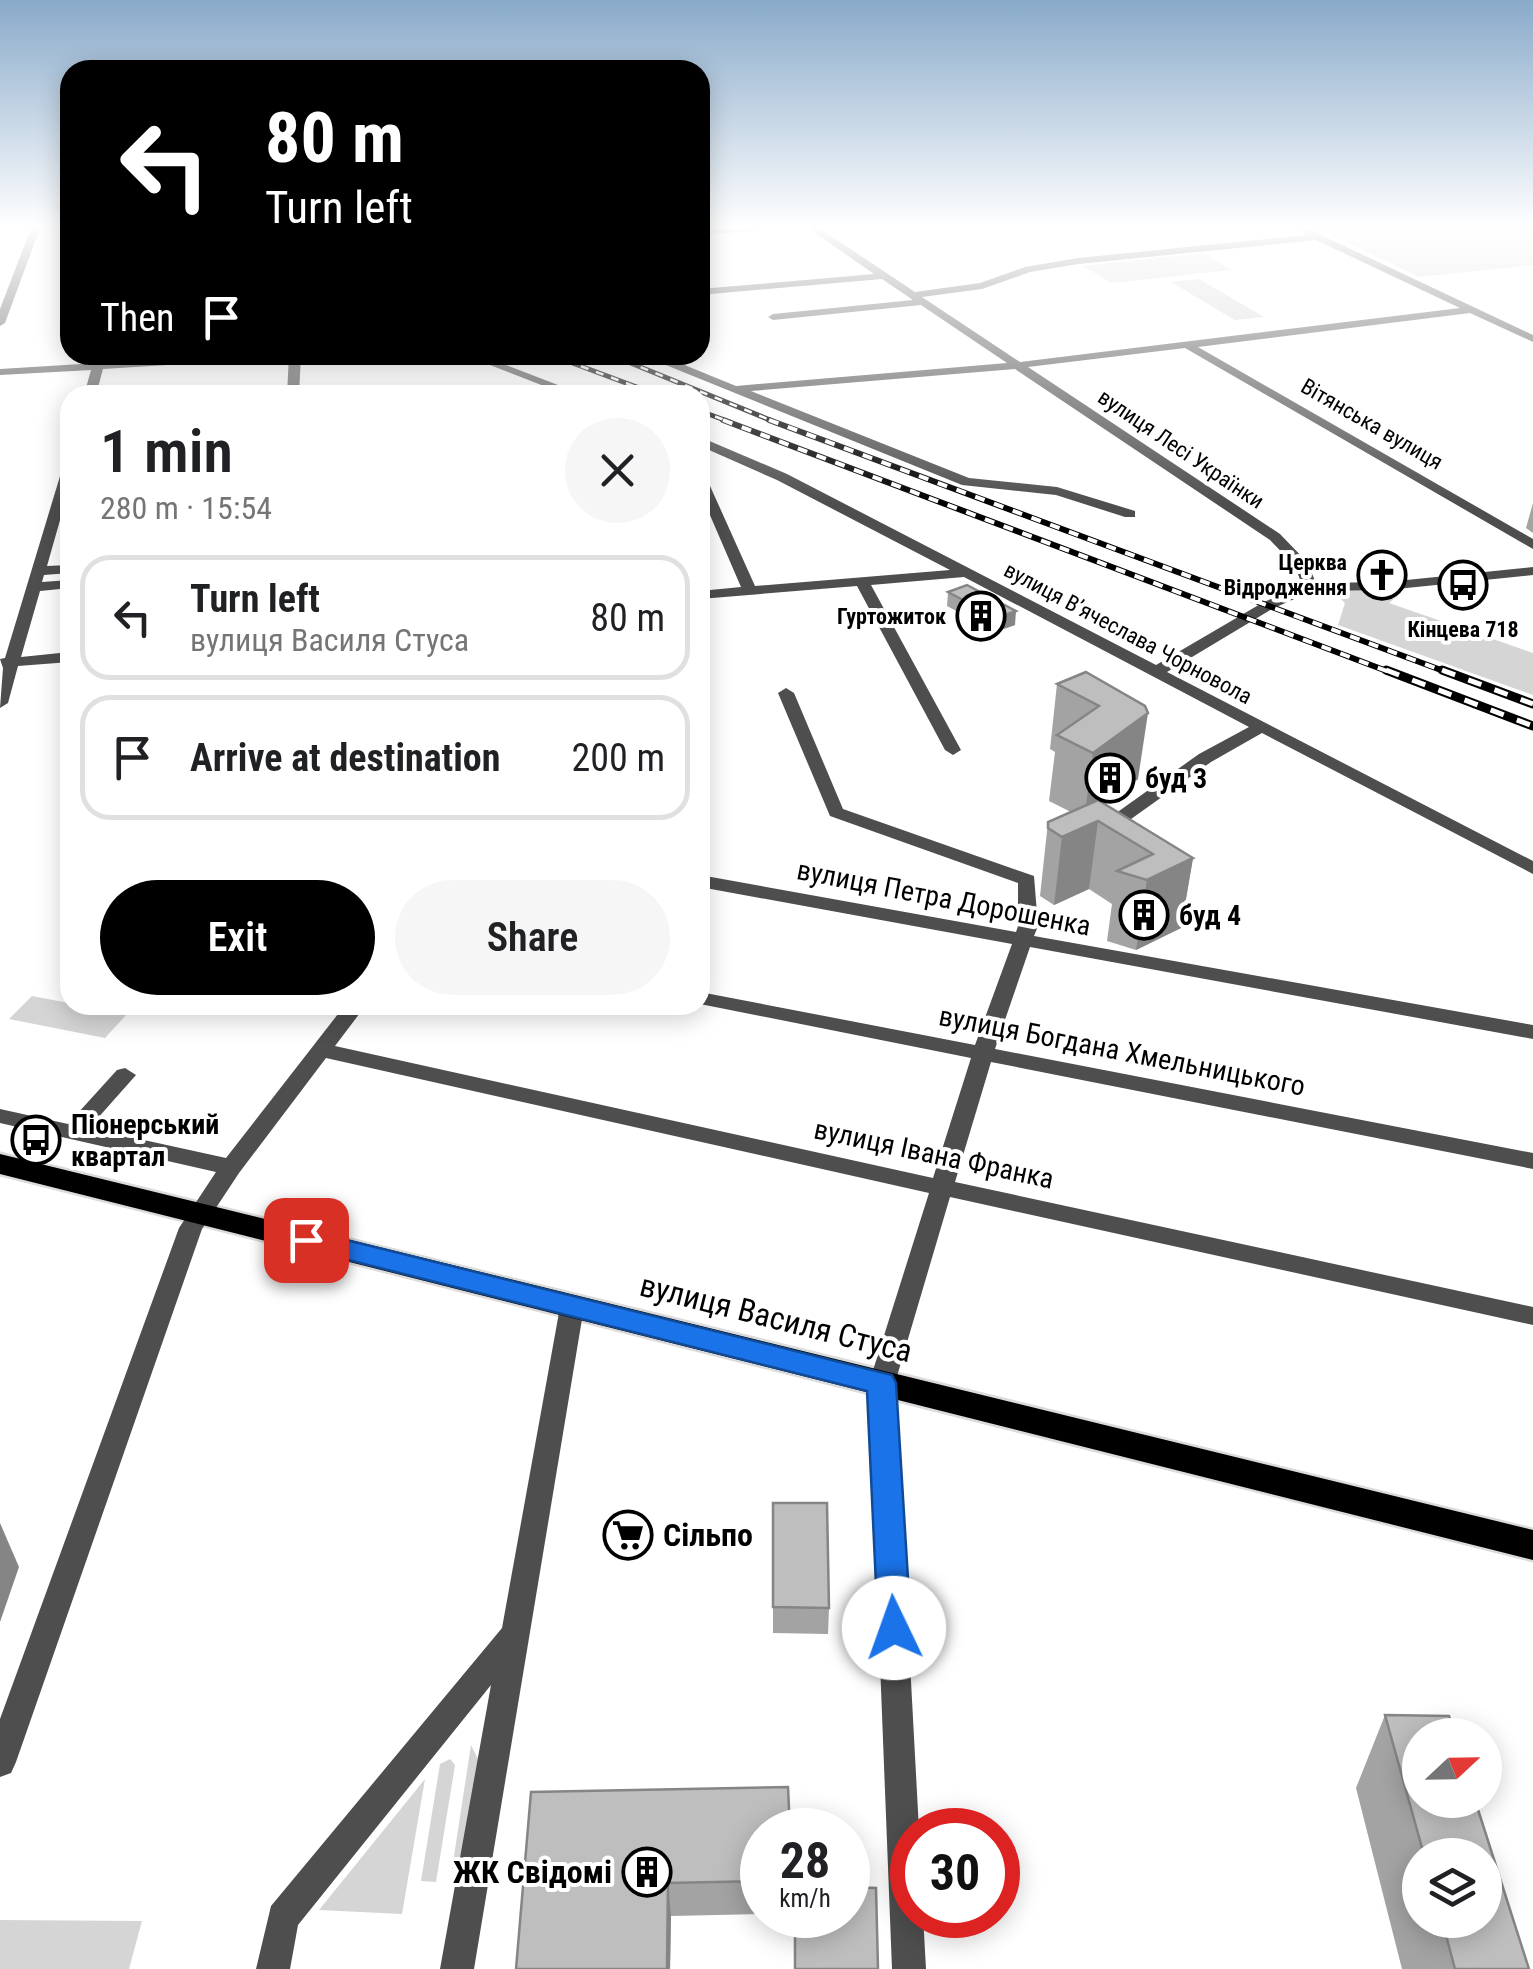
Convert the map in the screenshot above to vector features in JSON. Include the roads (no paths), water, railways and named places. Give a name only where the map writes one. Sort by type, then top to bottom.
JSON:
[{"type":"main road","name":"вулиця Василя Стуса","points":[[0,1164],[1533,1546]]},
{"type":"street","name":"вулиця Лесі Українки","points":[[952,320],[1275,537],[1302,564],[1310,587]]},
{"type":"street","points":[[736,389],[1022,365],[1391,320]]},
{"type":"street","points":[[1491,320],[1533,340]]},
{"type":"street","name":"Вітянська вулиця","points":[[1187,345],[1533,545]]},
{"type":"street","points":[[0,372],[103,365]]},
{"type":"street","points":[[497,365],[551,385]]},
{"type":"street","points":[[675,365],[967,482],[1057,491],[1130,514]]},
{"type":"street","points":[[93,385],[98,366]]},
{"type":"street","points":[[537,385],[543,382]]},
{"type":"street","name":"вулиця Вʼячеслава Чорновола","points":[[710,445],[782,477],[1533,868]]},
{"type":"street","points":[[710,500],[750,590]]},
{"type":"street","points":[[0,703],[6,662],[60,521]]},
{"type":"street","points":[[38,571],[60,569]]},
{"type":"street","points":[[1154,673],[1276,602],[1310,587],[1387,586],[1533,571]]},
{"type":"street","points":[[710,594],[966,573]]},
{"type":"street","points":[[862,582],[953,750]]},
{"type":"street","points":[[34,587],[60,585]]},
{"type":"street","points":[[6,662],[60,658]]},
{"type":"street","points":[[786,693],[836,812],[1033,874],[1028,926],[982,1055],[882,1383],[908,1969]]},
{"type":"street","points":[[1089,842],[1205,758],[1259,728]]},
{"type":"street","name":"вулиця Петра Дорошенка","points":[[710,883],[1533,1032]]},
{"type":"street","name":"вулиця Богдана Хмельницького","points":[[710,1000],[1533,1162]]},
{"type":"street","points":[[0,1762],[198,1214],[348,1015]]},
{"type":"street","name":"вулиця Івана Франка","points":[[323,1049],[1533,1316]]},
{"type":"street","points":[[72,1133],[125,1075]]},
{"type":"street","points":[[0,1116],[231,1167]]},
{"type":"street","points":[[457,1969],[572,1306]]},
{"type":"street","points":[[273,1969],[283,1918],[518,1631]]},
{"type":"railway","points":[[578,365],[631,385]]},
{"type":"railway","points":[[635,365],[684,385]]},
{"type":"railway","points":[[710,395],[775,422]]},
{"type":"railway","points":[[710,415],[730,422]]},
{"type":"railway","points":[[723,420],[1392,673]]},
{"type":"railway","points":[[769,420],[1449,673]]},
{"type":"railway","points":[[1386,670],[1533,726]]},
{"type":"railway","points":[[1442,670],[1533,704]]},
{"type":"place","name":"Церква Відродження","points":[[1382,575]]},
{"type":"place","name":"Кінцева 718","points":[[1463,585]]},
{"type":"place","name":"Гуртожиток","points":[[981,616]]},
{"type":"place","name":"буд 3","points":[[1110,778]]},
{"type":"place","name":"буд 4","points":[[1144,915]]},
{"type":"place","name":"Піонерський квартал","points":[[36,1140]]},
{"type":"place","name":"Сільпо","points":[[628,1535]]},
{"type":"place","name":"ЖК Свідомі","points":[[647,1872]]}]
